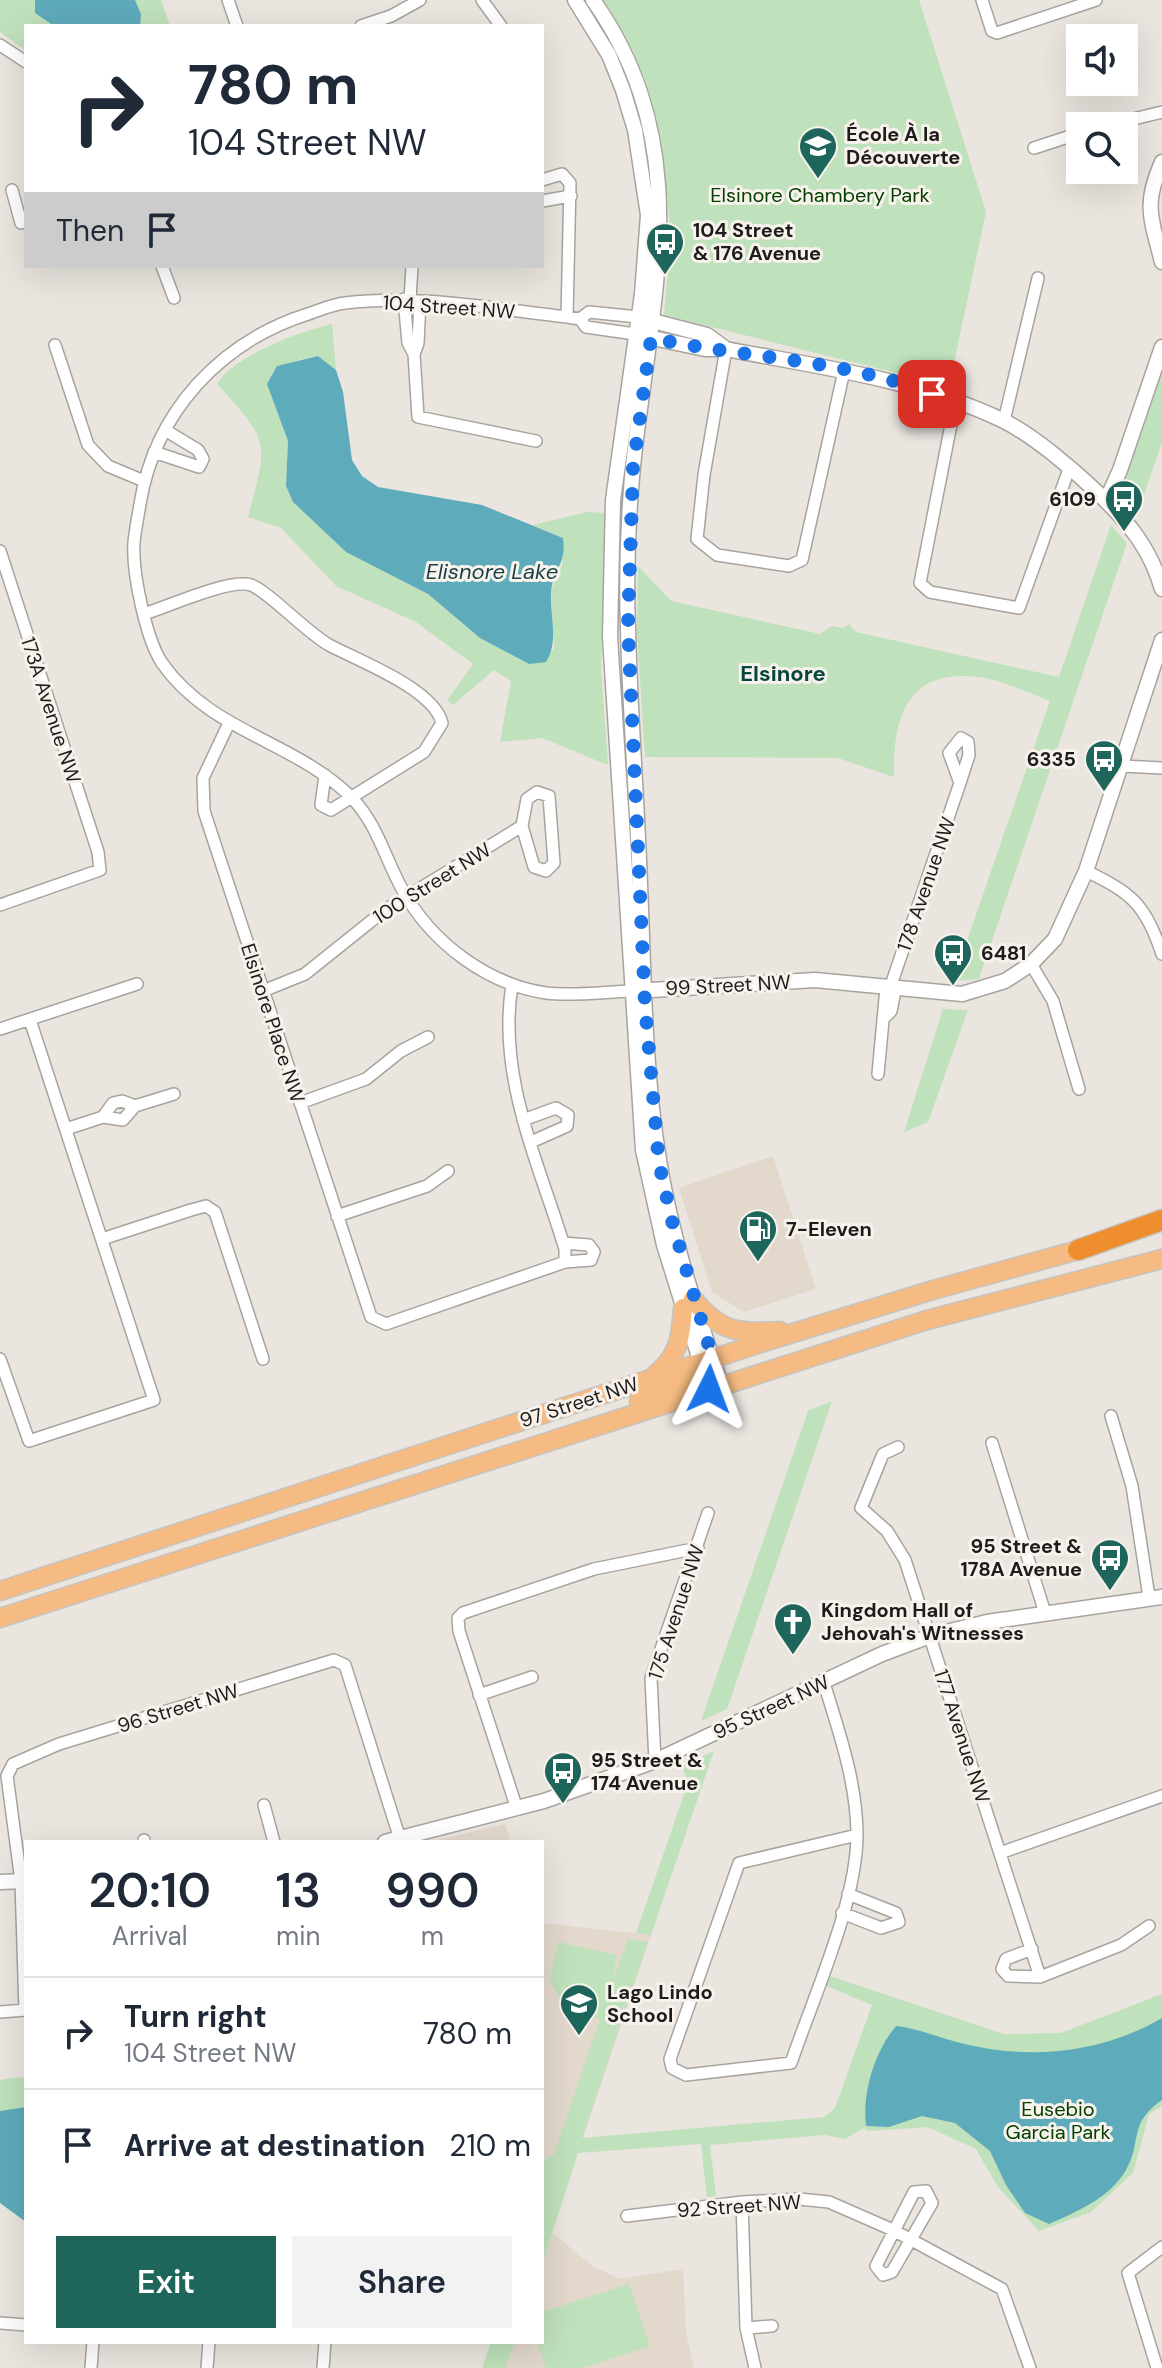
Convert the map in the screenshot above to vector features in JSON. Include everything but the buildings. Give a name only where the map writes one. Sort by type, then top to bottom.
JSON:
[{"type":"highway","points":[[1078,1250],[1162,1220]]},
{"type":"main road","name":"97 Street NW","points":[[0,1618],[560,1437],[806,1330],[1078,1250],[1162,1230]]},
{"type":"main road","name":"97 Street NW","points":[[0,1591],[650,1379],[709,1374],[1162,1259]]},
{"type":"main road","points":[[650,1379],[668,1364],[677,1350],[688,1303],[729,1330],[806,1330]]},
{"type":"street","points":[[228,0],[236,24]]},
{"type":"street","points":[[367,24],[391,16],[420,0]]},
{"type":"street","points":[[482,0],[500,24]]},
{"type":"street","points":[[575,0],[609,55],[635,130],[648,215],[638,317],[613,500],[610,637],[638,991],[659,1163],[688,1303],[709,1374]]},
{"type":"street","points":[[593,0],[606,18],[634,79],[658,171],[662,224],[654,322],[633,468],[628,626],[638,991]]},
{"type":"street","points":[[982,0],[992,31],[997,33],[1096,0]]},
{"type":"street","points":[[0,45],[24,61]]},
{"type":"street","points":[[1138,118],[1162,112]]},
{"type":"street","points":[[1034,148],[1066,138]]},
{"type":"street","points":[[1162,162],[1149,191],[1151,220],[1162,262]]},
{"type":"street","points":[[544,179],[562,174],[570,183],[573,318]]},
{"type":"street","points":[[12,190],[21,223],[24,222]]},
{"type":"street","points":[[544,201],[571,196]]},
{"type":"street","points":[[163,268],[174,298]]},
{"type":"street","points":[[412,268],[411,300],[418,343],[414,354],[418,417],[536,441]]},
{"type":"street","points":[[1004,421],[1038,278]]},
{"type":"street","name":"104 Street NW","points":[[229,723],[183,692],[159,659],[144,614],[134,545],[144,481],[165,430],[182,401],[232,350],[279,323],[342,303],[411,300],[573,318],[589,312],[638,317],[707,335],[726,349]]},
{"type":"street","name":"104 Street NW","points":[[573,318],[586,327],[705,349],[726,349],[909,385],[1004,421],[1069,469],[1131,525],[1153,558],[1162,589]]},
{"type":"street","points":[[55,345],[88,445],[108,466],[144,481]]},
{"type":"street","points":[[1106,501],[1120,470],[1162,347]]},
{"type":"street","points":[[726,349],[704,475],[697,539],[717,555],[784,566],[798,564],[804,555],[844,371]]},
{"type":"street","points":[[955,404],[920,583],[930,592],[1019,608],[1069,469]]},
{"type":"street","points":[[154,452],[199,467],[203,459],[198,450],[165,430]]},
{"type":"street","name":"173A Avenue NW","points":[[0,551],[98,852],[100,870],[0,905]]},
{"type":"street","points":[[144,614],[235,584],[252,585],[313,636],[422,694],[439,711],[442,723],[424,752],[331,810],[323,808],[325,775]]},
{"type":"street","name":"99 Street NW","points":[[229,723],[325,775],[353,799],[371,822],[408,899],[437,935],[469,963],[512,985],[548,993],[815,980],[962,994],[1005,981],[1031,964],[1055,939],[1086,871],[1161,648]]},
{"type":"street","name":"Elsinore Place NW","points":[[229,723],[203,778],[204,811],[367,1309],[376,1322],[386,1324],[565,1262]]},
{"type":"street","points":[[1122,766],[1162,768]]},
{"type":"street","name":"178 Avenue NW","points":[[891,985],[960,783]]},
{"type":"street","points":[[537,792],[549,796],[554,863],[546,871],[534,867],[522,826],[527,799],[537,792]]},
{"type":"street","name":"100 Street NW","points":[[263,991],[305,974],[385,910],[408,899],[522,826]]},
{"type":"street","points":[[1086,871],[1123,888],[1151,922],[1162,954]]},
{"type":"street","points":[[1031,964],[1053,1001],[1079,1089]]},
{"type":"street","points":[[0,1029],[137,984]]},
{"type":"street","points":[[512,985],[507,1015],[509,1059],[523,1120],[563,1243],[565,1262],[591,1260],[594,1252],[589,1245],[563,1243]]},
{"type":"street","points":[[878,1074],[886,1016],[891,1011],[895,991],[891,985]]},
{"type":"street","points":[[0,1359],[29,1441],[154,1400],[30,1020]]},
{"type":"street","points":[[300,1103],[366,1079],[401,1051],[428,1037]]},
{"type":"street","points":[[66,1129],[103,1117],[123,1120],[135,1106],[174,1094]]},
{"type":"street","points":[[523,1120],[556,1108],[568,1115],[567,1126],[531,1142]]},
{"type":"street","points":[[337,1216],[427,1186],[448,1171]]},
{"type":"street","points":[[102,1239],[206,1206],[215,1212],[263,1359]]},
{"type":"street","points":[[1111,1416],[1132,1486],[1155,1597]]},
{"type":"street","points":[[992,1443],[1045,1613]]},
{"type":"street","name":"177 Avenue NW","points":[[898,1447],[883,1454],[861,1508],[887,1531],[905,1560],[1040,1977]]},
{"type":"street","name":"175 Avenue NW","points":[[655,1761],[651,1678],[708,1513]]},
{"type":"street","points":[[517,1809],[479,1695],[458,1618],[463,1613],[594,1569],[698,1548]]},
{"type":"street","name":"95 Street NW","points":[[395,1840],[517,1809],[655,1761],[882,1654],[930,1636],[1045,1613],[1155,1597]]},
{"type":"street","name":"96 Street NW","points":[[23,1881],[7,1776],[13,1764],[59,1744],[334,1660],[345,1665],[400,1839]]},
{"type":"street","points":[[479,1695],[532,1677]]},
{"type":"street","points":[[824,1683],[851,1770],[857,1835],[848,1894],[791,2063],[686,2075],[672,2068],[670,2059],[739,1863],[857,1835]]},
{"type":"street","points":[[1000,1853],[1162,1796]]},
{"type":"street","points":[[264,1805],[273,1840]]},
{"type":"street","points":[[0,1882],[23,1881],[24,1946]]},
{"type":"street","points":[[842,1913],[881,1928],[899,1922],[896,1913],[848,1894]]},
{"type":"street","points":[[1032,1949],[1006,1959],[1002,1969],[1008,1976],[1040,1977],[1121,1945],[1149,1926]]},
{"type":"street","points":[[0,2012],[24,2010]]},
{"type":"street","points":[[926,2191],[932,2203],[892,2272],[883,2275],[876,2266],[893,2230],[914,2192],[926,2191]]},
{"type":"street","name":"92 Street NW","points":[[627,2216],[742,2202],[799,2199],[829,2202],[893,2230],[1002,2289],[1030,2368]]},
{"type":"street","points":[[742,2202],[746,2328],[755,2368]]},
{"type":"street","points":[[1157,2368],[1128,2273],[1162,2247]]},
{"type":"street","points":[[0,2323],[24,2325]]},
{"type":"street","points":[[746,2328],[772,2326]]},
{"type":"street","points":[[91,2368],[93,2344]]},
{"type":"street","points":[[207,2368],[209,2344]]},
{"type":"street","points":[[323,2368],[325,2344]]},
{"type":"shaded area","points":[[773,1156],[816,1289],[744,1312],[712,1292],[679,1188]]},
{"type":"shaded area","points":[[505,1824],[510,1840],[437,1840]]},
{"type":"shaded area","name":"Lago Lindo School","points":[[544,1923],[651,1935],[583,2138],[544,2160]]},
{"type":"shaded area","points":[[553,2233],[592,2266],[620,2279],[683,2269],[686,2333],[694,2368],[505,2368],[514,2344],[544,2344],[544,2259]]},
{"type":"green space","points":[[0,0],[161,0],[169,24],[24,24],[24,50],[0,32]]},
{"type":"green space","name":"Elsinore Chambery Park","points":[[602,0],[919,0],[986,212],[949,386],[664,315],[670,235],[669,207],[659,145],[642,81],[630,50]]},
{"type":"green space","points":[[332,324],[336,370],[318,356],[298,360],[267,384],[288,441],[286,486],[293,502],[346,552],[428,594],[480,638],[529,664],[554,649],[551,590],[562,566],[563,538],[533,525],[587,512],[605,513],[601,669],[608,765],[542,738],[500,742],[511,681],[494,670],[453,705],[447,700],[473,664],[416,622],[336,586],[281,528],[248,517],[259,472],[260,444],[247,419],[217,384],[252,355],[303,332]]},
{"type":"green space","points":[[1162,369],[1162,442],[1137,515],[1118,498],[1119,491]]},
{"type":"green space","points":[[1111,525],[1127,543],[979,979],[953,981],[1050,701],[979,677],[955,676],[935,680],[920,689],[901,717],[894,755],[894,777],[838,758],[645,757],[637,633],[638,566],[671,601],[820,634],[832,626],[843,628],[849,624],[856,632],[1059,677]]},
{"type":"green space","points":[[943,1009],[968,1010],[928,1122],[904,1132]]},
{"type":"green space","points":[[832,1401],[727,1709],[701,1721],[808,1411]]},
{"type":"green space","points":[[714,1751],[651,1935],[636,1933],[688,1783],[682,1766]]},
{"type":"green space","name":"Eusebio Garcia Park","points":[[628,1939],[648,1942],[582,2138],[824,2117],[835,2108],[872,2005],[824,1985],[827,1975],[1004,2034],[1061,2033],[1162,1994],[1162,2106],[1149,2114],[1133,2173],[1091,2212],[1039,2231],[998,2187],[976,2149],[928,2127],[869,2131],[864,2128],[845,2139],[825,2135],[710,2145],[716,2196],[707,2197],[701,2144],[578,2153],[544,2259],[544,2160],[554,2154],[600,2019],[566,2009],[550,1981],[558,1942],[617,1955],[611,1985]]},
{"type":"green space","points":[[24,2078],[24,2221],[0,2203],[0,2080]]},
{"type":"green space","points":[[629,2284],[650,2346],[583,2368],[546,2368],[538,2344],[544,2344],[544,2311]]},
{"type":"green space","points":[[490,2344],[514,2344],[505,2368],[482,2368]]},
{"type":"water","points":[[35,0],[135,0],[141,14],[140,24],[51,24],[35,13]]},
{"type":"water","name":"Elisnore Lake","points":[[318,356],[336,370],[343,392],[352,460],[362,476],[378,487],[482,505],[563,538],[563,554],[552,585],[553,637],[546,662],[529,664],[480,638],[428,594],[346,552],[293,502],[286,486],[288,441],[267,384],[277,366]]},
{"type":"water","name":"Eusebio Garcia Park","points":[[1162,2018],[1162,2100],[1144,2117],[1126,2170],[1102,2196],[1049,2224],[1025,2213],[1006,2185],[990,2151],[955,2123],[922,2116],[889,2127],[866,2126],[868,2086],[882,2047],[896,2026],[994,2050],[1043,2052],[1117,2039]]},
{"type":"water","points":[[24,2107],[24,2221],[0,2203],[0,2111]]},
{"type":"place","name":"École À la Découverte","points":[[818,180]]},
{"type":"place","name":"104 Street & 176 Avenue","points":[[665,276]]},
{"type":"place","name":"6109","points":[[1124,533]]},
{"type":"place","name":"6335","points":[[1104,793]]},
{"type":"place","name":"6481","points":[[953,987]]},
{"type":"place","name":"7-Eleven","points":[[758,1263]]},
{"type":"place","name":"95 Street & 178A Avenue","points":[[1110,1592]]},
{"type":"place","name":"Kingdom Hall of Jehovah's Witnesses","points":[[793,1656]]},
{"type":"place","name":"95 Street & 174 Avenue","points":[[563,1805]]},
{"type":"place","name":"Lago Lindo School","points":[[579,2037]]},
{"type":"district","name":"Elsinore","points":[[783,673]]},
{"type":"route","points":[[709,1389],[704,1372],[713,1360],[693,1299],[659,1163],[645,1005],[628,626],[633,468],[651,338],[844,371],[909,385],[932,394]]}]
